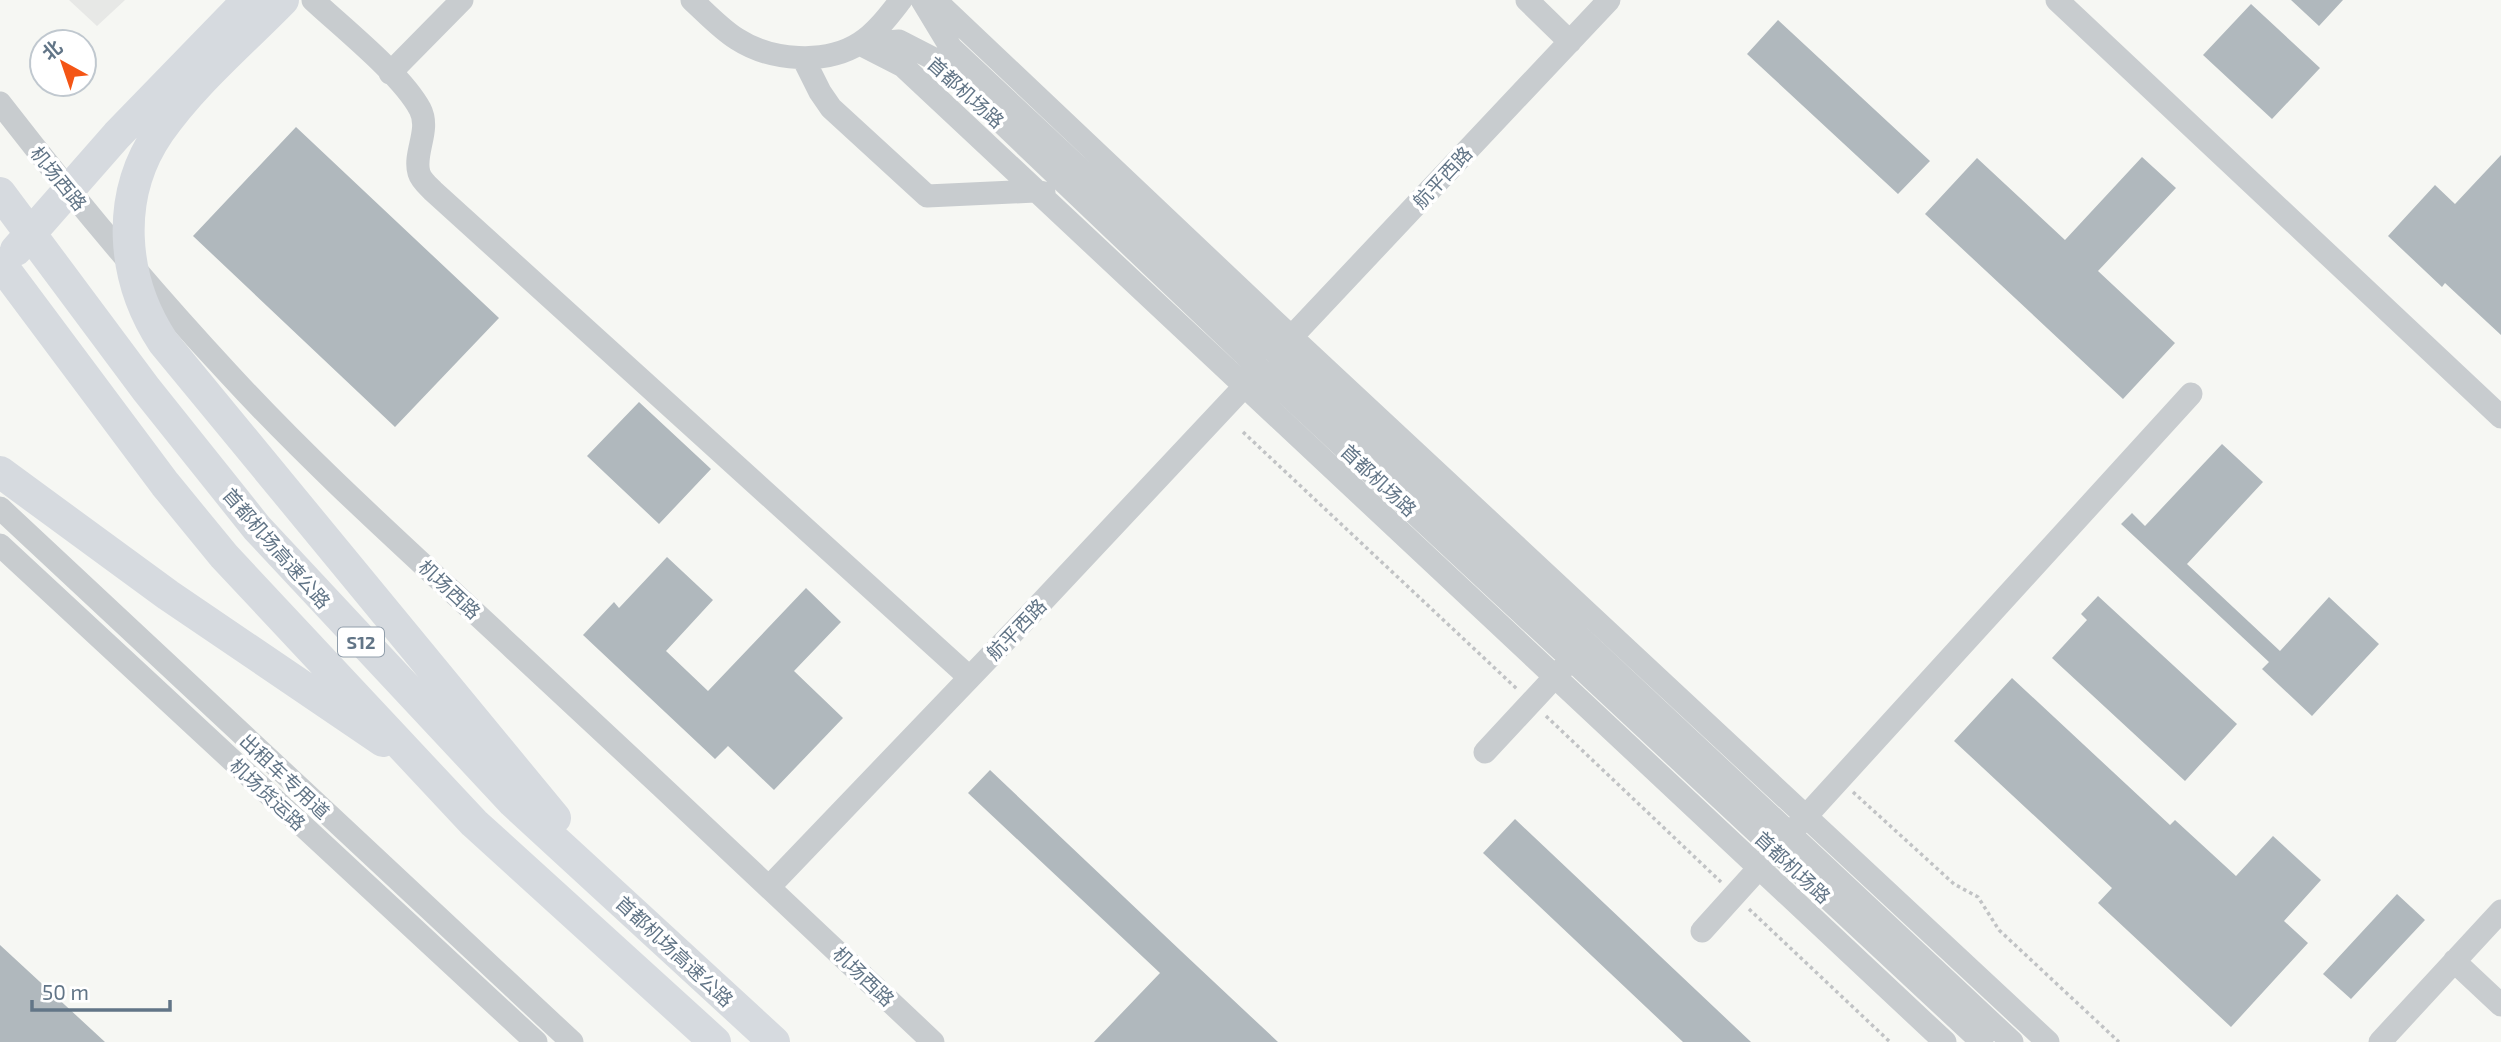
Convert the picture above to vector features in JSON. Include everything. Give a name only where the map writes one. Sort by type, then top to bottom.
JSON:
[{"type":"highway","points":[[248,0],[202,64],[158,133],[134,185],[128,211],[128,243],[131,268],[141,300],[152,326],[163,342],[544,804],[588,864],[614,894]]},
{"type":"highway","points":[[0,266],[117,135],[283,0]]},
{"type":"highway","name":"首都机场高速公路","points":[[0,193],[146,389],[257,528],[513,802],[774,1042]]},
{"type":"highway","name":"首都机场高速公路","points":[[0,266],[194,521],[418,764],[496,844],[715,1042]]},
{"type":"highway","points":[[4,487],[418,764]]},
{"type":"street","points":[[313,0],[390,73],[422,112],[424,132],[419,156],[419,174],[433,191],[970,677]]},
{"type":"street","points":[[390,73],[463,0]]},
{"type":"street","points":[[692,0],[737,40],[769,54],[803,58],[832,54],[860,44],[901,0]]},
{"type":"street","name":"首都机场路","points":[[922,0],[951,48],[1260,370],[1426,556],[1945,1042]]},
{"type":"street","points":[[935,0],[2048,1042]]},
{"type":"street","points":[[1527,0],[1570,42]]},
{"type":"street","name":"航平西路","points":[[770,886],[1609,0]]},
{"type":"street","points":[[2057,0],[2501,418]]},
{"type":"street","name":"首都机场路","points":[[860,44],[899,41],[936,60],[1091,195]]},
{"type":"street","name":"首都机场路","points":[[860,44],[903,66],[1035,191],[1260,370],[1429,512],[1782,842],[1982,1042]]},
{"type":"street","points":[[803,58],[831,108],[927,196],[1035,191],[1091,195],[1088,144]]},
{"type":"street","name":"机场西路","points":[[0,103],[94,222],[239,385],[345,492],[770,886],[933,1042]]},
{"type":"street","points":[[1702,931],[2191,394]]},
{"type":"street","name":"出租车专用道","points":[[4,487],[572,1042]]},
{"type":"street","points":[[1426,556],[1429,512],[1474,507]]},
{"type":"street","name":"机场货运路","points":[[0,545],[536,1042]]},
{"type":"street","points":[[1485,752],[1579,652]]},
{"type":"street","points":[[1614,733],[1663,731],[1661,681]]},
{"type":"street","name":"首都机场路","points":[[1782,842],[2012,1042]]},
{"type":"street","points":[[2380,1042],[2501,911]]},
{"type":"street","points":[[2454,961],[2501,1005]]},
{"type":"path","points":[[1243,432],[1890,1042]]},
{"type":"path","points":[[1852,791],[1954,884],[1978,897],[1999,930],[2119,1042]]},
{"type":"shaded area","points":[[69,0],[125,0],[97,26]]},
{"type":"building","points":[[2291,0],[2343,0],[2319,26]]},
{"type":"building","points":[[2251,4],[2320,68],[2272,119],[2203,55]]},
{"type":"building","points":[[1778,20],[1930,161],[1898,194],[1747,54]]},
{"type":"building","points":[[296,127],[499,318],[395,427],[193,236]]},
{"type":"building","points":[[2501,155],[2501,335],[2445,283],[2442,287],[2388,236],[2435,185],[2455,204]]},
{"type":"building","points":[[2142,157],[2176,188],[2098,271],[2175,343],[2123,399],[1925,214],[1977,158],[2065,240]]},
{"type":"building","points":[[639,402],[711,469],[659,524],[587,456]]},
{"type":"building","points":[[2222,444],[2263,482],[2187,564],[2280,651],[2329,597],[2379,644],[2312,716],[2262,669],[2269,662],[2121,524],[2132,513],[2145,526]]},
{"type":"building","points":[[667,557],[713,600],[666,651],[708,691],[806,588],[841,622],[794,671],[843,718],[774,790],[728,746],[715,759],[583,635],[614,602],[619,608]]},
{"type":"building","points":[[2098,596],[2237,724],[2185,781],[2052,658],[2087,620],[2081,614]]},
{"type":"building","points":[[2012,678],[2170,825],[2175,820],[2236,876],[2273,836],[2321,880],[2284,921],[2308,943],[2231,1027],[2098,903],[2112,888],[1954,741]]},
{"type":"building","points":[[990,770],[1278,1042],[1094,1042],[1160,973],[968,793]]},
{"type":"building","points":[[1515,819],[1751,1042],[1683,1042],[1483,853]]},
{"type":"building","points":[[2397,894],[2425,920],[2351,999],[2323,974]]},
{"type":"building","points":[[0,945],[105,1042],[0,1042]]}]
